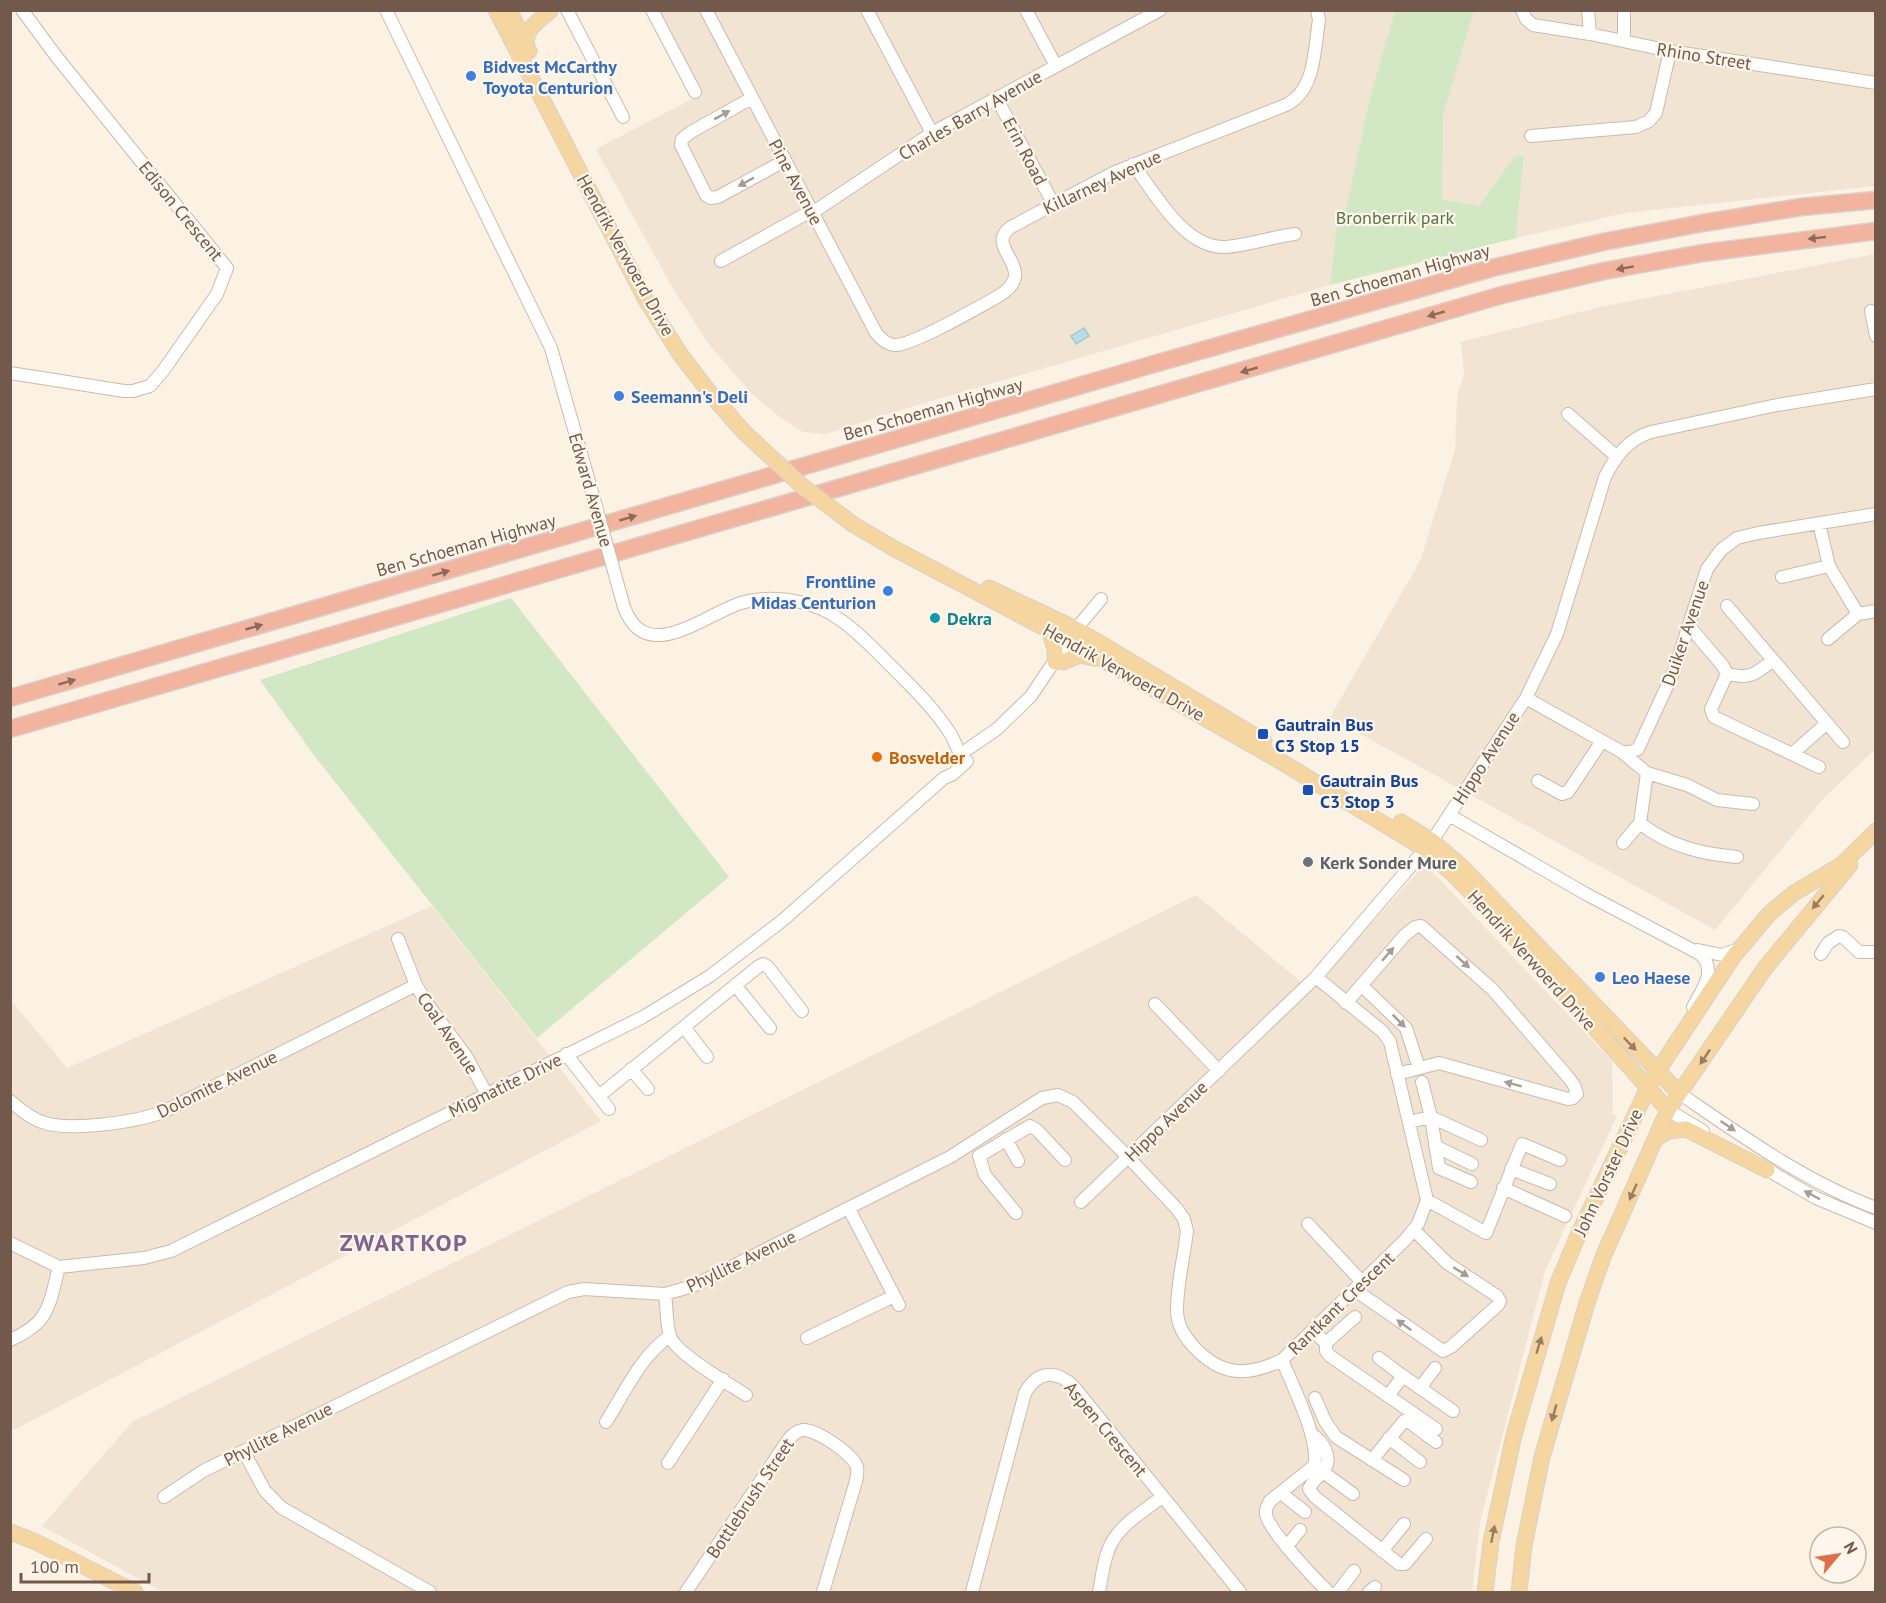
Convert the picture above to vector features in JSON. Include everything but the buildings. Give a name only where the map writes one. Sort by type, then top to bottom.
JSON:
[{"type":"highway","name":"Ben Schoeman Highway","points":[[10,698],[1492,268],[1603,242],[1703,223],[1801,207],[1875,200]]},
{"type":"highway","points":[[10,729],[1502,295],[1604,272],[1703,254],[1875,231]]},
{"type":"main road","name":"Hendrik Verwoerd Drive","points":[[496,10],[646,300],[680,354],[713,397],[802,486],[856,521],[938,565],[1008,596],[1428,845],[1486,891],[1679,1094]]},
{"type":"main road","name":"Hendrik Verwoerd Drive","points":[[509,10],[638,266],[677,338],[746,430]]},
{"type":"main road","points":[[516,10],[528,17],[551,11]]},
{"type":"main road","points":[[526,45],[526,36],[530,28],[551,11]]},
{"type":"main road","name":"Hendrik Verwoerd Drive","points":[[856,521],[876,539],[1049,630],[1075,637],[1103,660],[1428,845],[1668,1110]]},
{"type":"main road","points":[[1049,630],[1059,662],[1080,655],[1103,660]]},
{"type":"main road","name":"John Vorster Drive","points":[[1485,1593],[1491,1542],[1514,1435],[1555,1294],[1579,1233],[1648,1088],[1739,949],[1781,903],[1840,865],[1875,831]]},
{"type":"main road","name":"John Vorster Drive","points":[[1519,1593],[1524,1546],[1542,1457],[1584,1314],[1603,1257],[1668,1110],[1765,968],[1823,896],[1875,838]]},
{"type":"main road","points":[[1657,1138],[1668,1131],[1686,1129],[1767,1170]]},
{"type":"main road","points":[[10,1525],[36,1542],[135,1593]]},
{"type":"main road","points":[[10,1532],[36,1542]]},
{"type":"street","name":"Edward Avenue","points":[[386,10],[551,348],[624,607],[631,621],[643,631],[667,635],[684,630],[733,606],[751,601],[778,599],[820,608],[842,621],[875,650],[920,696],[966,754]]},
{"type":"street","points":[[567,10],[623,117]]},
{"type":"street","points":[[652,10],[695,92]]},
{"type":"street","name":"Pine Avenue","points":[[706,10],[876,333],[884,342],[895,345]]},
{"type":"street","points":[[867,10],[932,133]]},
{"type":"street","points":[[1026,10],[1056,66]]},
{"type":"street","name":"Charles Barry Avenue","points":[[721,261],[811,212],[932,133],[1160,10]]},
{"type":"street","name":"Rhino Street","points":[[1522,10],[1526,19],[1533,25],[1670,51],[1875,83]]},
{"type":"street","points":[[1588,10],[1590,34]]},
{"type":"street","points":[[1624,10],[1624,41]]},
{"type":"street","name":"Edison Crescent","points":[[10,374],[124,391],[150,386],[217,294],[227,268],[56,56],[25,12]]},
{"type":"street","name":"Killarney Avenue","points":[[895,345],[912,341],[1006,292],[1016,275],[1004,247],[1004,233],[1053,203],[1133,164],[1297,99],[1309,81],[1318,13]]},
{"type":"street","points":[[1531,136],[1636,127],[1648,122],[1656,113],[1670,51]]},
{"type":"street","points":[[752,98],[682,139],[681,145],[706,195],[711,198],[718,197],[784,161]]},
{"type":"street","name":"Erin Road","points":[[997,99],[1053,203]]},
{"type":"street","points":[[1133,164],[1181,227],[1199,242],[1210,246],[1225,247],[1295,234]]},
{"type":"street","points":[[1871,310],[1875,336]]},
{"type":"street","name":"Hippo Avenue","points":[[1081,1202],[1316,977],[1428,845],[1526,698],[1561,623],[1605,477],[1616,456],[1636,438],[1651,432],[1777,405],[1875,389]]},
{"type":"street","points":[[1568,414],[1616,456]]},
{"type":"street","name":"Duiker Avenue","points":[[1638,749],[1670,681],[1707,569],[1716,555],[1737,538],[1875,514]]},
{"type":"street","points":[[1819,523],[1829,566],[1858,614]]},
{"type":"street","points":[[1782,577],[1829,566]]},
{"type":"street","name":"Migmatite Drive","points":[[59,1267],[144,1258],[171,1251],[643,1017],[710,976],[783,920],[944,778],[953,774],[966,754],[1005,731],[1030,707],[1088,615],[1101,599]]},
{"type":"street","points":[[1727,606],[1843,742]]},
{"type":"street","points":[[1828,639],[1858,614],[1875,611]]},
{"type":"street","points":[[1689,626],[1723,666],[1727,674]]},
{"type":"street","points":[[1727,674],[1750,676],[1773,660]]},
{"type":"street","points":[[1727,674],[1711,709],[1714,717],[1819,767]]},
{"type":"street","points":[[1526,698],[1622,752],[1645,772],[1694,788],[1717,800],[1753,804]]},
{"type":"street","points":[[1792,754],[1827,723]]},
{"type":"street","points":[[1538,781],[1562,794],[1568,792],[1602,741]]},
{"type":"street","points":[[1622,752],[1638,749],[1645,772],[1640,823],[1623,843]]},
{"type":"street","points":[[1449,815],[1586,894],[1691,948],[1707,962],[1709,973],[1676,1042]]},
{"type":"street","points":[[1640,823],[1658,836],[1687,849],[1712,855],[1737,857]]},
{"type":"street","points":[[1346,1003],[1404,936],[1415,927],[1421,926],[1495,992],[1575,1085],[1577,1094],[1568,1099],[1439,1063],[1419,1068],[1396,1069]]},
{"type":"street","points":[[1821,954],[1828,943],[1839,936],[1859,952],[1875,952]]},
{"type":"street","name":"Coal Avenue","points":[[398,939],[416,985],[466,1056],[486,1093]]},
{"type":"street","points":[[1691,948],[1722,955],[1739,949]]},
{"type":"street","points":[[599,1096],[763,964],[768,967],[802,1011]]},
{"type":"street","points":[[1316,977],[1383,1032],[1390,1042],[1427,1200],[1486,1233],[1522,1144],[1560,1160]]},
{"type":"street","name":"Dolomite Avenue","points":[[10,1101],[33,1118],[54,1125],[107,1123],[150,1116],[163,1112],[416,985]]},
{"type":"street","points":[[735,985],[770,1028]]},
{"type":"street","points":[[1361,985],[1406,1028],[1419,1068]]},
{"type":"street","points":[[1155,1005],[1219,1071]]},
{"type":"street","points":[[684,1027],[707,1057]]},
{"type":"street","points":[[566,1054],[609,1108]]},
{"type":"street","points":[[1396,1069],[1410,1056],[1415,1055]]},
{"type":"street","points":[[632,1069],[648,1089]]},
{"type":"street","points":[[1422,1082],[1431,1117],[1439,1168],[1471,1182]]},
{"type":"street","name":"Hendrik Verwoerd Drive","points":[[1679,1094],[1784,1163],[1847,1197],[1875,1208]]},
{"type":"street","name":"Phyllite Avenue","points":[[164,1497],[203,1471],[568,1292],[584,1289],[665,1294],[693,1286],[849,1209],[976,1142],[1042,1098],[1058,1095],[1073,1102],[1128,1156]]},
{"type":"street","name":"Hendrik Verwoerd Drive","points":[[1668,1110],[1816,1198],[1875,1223]]},
{"type":"street","points":[[1409,1122],[1431,1117],[1481,1140]]},
{"type":"street","points":[[1016,1213],[983,1172],[979,1157],[1006,1139],[1032,1126],[1065,1160]]},
{"type":"street","points":[[1006,1139],[1018,1161]]},
{"type":"street","points":[[976,1142],[984,1153]]},
{"type":"street","points":[[1435,1146],[1472,1164]]},
{"type":"street","name":"Rantkant Crescent","points":[[1128,1156],[1177,1209],[1186,1226],[1177,1310],[1182,1332],[1212,1364],[1231,1371],[1254,1370],[1282,1360],[1414,1230],[1427,1200]]},
{"type":"street","points":[[1511,1169],[1550,1184]]},
{"type":"street","points":[[1503,1188],[1565,1216]]},
{"type":"street","points":[[807,1338],[896,1301],[849,1209]]},
{"type":"street","points":[[1308,1224],[1359,1286],[1443,1351],[1451,1347],[1500,1301],[1497,1296],[1447,1263],[1414,1230]]},
{"type":"street","points":[[10,1243],[59,1267],[49,1303],[41,1321],[29,1331],[10,1340]]},
{"type":"street","points":[[665,1294],[670,1336],[677,1347],[746,1395]]},
{"type":"street","points":[[1326,1343],[1355,1317]]},
{"type":"street","points":[[1313,1330],[1326,1343],[1326,1351],[1330,1356],[1436,1429]]},
{"type":"street","points":[[606,1422],[647,1359],[659,1343],[670,1336]]},
{"type":"street","points":[[1378,1358],[1453,1411]]},
{"type":"street","points":[[1282,1360],[1310,1430],[1316,1459],[1314,1466],[1266,1507],[1266,1515],[1287,1546],[1328,1593]]},
{"type":"street","points":[[1420,1388],[1435,1368]]},
{"type":"street","name":"Aspen Crescent","points":[[972,1593],[1025,1393],[1030,1384],[1040,1377],[1060,1376],[1069,1382],[1240,1593]]},
{"type":"street","points":[[1388,1396],[1403,1376]]},
{"type":"street","points":[[668,1463],[723,1379]]},
{"type":"street","points":[[1315,1398],[1325,1421],[1336,1437],[1404,1480]]},
{"type":"street","points":[[1372,1460],[1402,1422],[1408,1420],[1436,1442]]},
{"type":"street","points":[[1310,1430],[1325,1421]]},
{"type":"street","points":[[1310,1430],[1320,1441],[1328,1456],[1323,1472],[1310,1484],[1310,1492],[1402,1565],[1426,1539]]},
{"type":"street","name":"Bottlebrush Street","points":[[686,1593],[792,1435],[800,1431],[812,1431],[845,1452],[855,1463],[857,1470],[856,1481],[823,1593]]},
{"type":"street","points":[[1389,1438],[1420,1462]]},
{"type":"street","points":[[244,1452],[265,1491],[282,1508],[430,1593]]},
{"type":"street","points":[[1323,1472],[1353,1494]]},
{"type":"street","points":[[1281,1494],[1305,1512]]},
{"type":"street","points":[[1099,1593],[1108,1552],[1115,1537],[1162,1497]]},
{"type":"street","points":[[1382,1551],[1404,1524]]},
{"type":"street","points":[[1287,1546],[1300,1530]]},
{"type":"street","points":[[1338,1593],[1354,1571]]},
{"type":"shaded area","points":[[645,11],[1395,11],[1371,93],[1346,210],[1338,211],[1330,285],[904,409],[826,434],[803,432],[781,418],[752,394],[711,347],[673,289],[596,149],[692,99]]},
{"type":"shaded area","points":[[1474,11],[1875,11],[1875,186],[1626,213],[1516,238],[1524,156],[1514,157],[1479,206],[1442,199],[1442,114]]},
{"type":"shaded area","points":[[1875,254],[1875,749],[1822,800],[1715,930],[1330,717],[1420,561],[1455,450],[1457,396],[1464,373],[1461,342],[1600,307]]},
{"type":"shaded area","points":[[1425,864],[1612,1061],[1613,1114],[1617,1116],[1545,1271],[1480,1522],[1472,1592],[163,1592],[42,1526],[132,1422],[1196,895],[1311,990]]},
{"type":"shaded area","points":[[432,906],[601,1121],[11,1430],[10,999],[67,1068]]},
{"type":"green space","name":"Bronberrik park","points":[[1395,11],[1474,11],[1443,114],[1442,199],[1479,206],[1514,157],[1524,155],[1516,238],[1330,285],[1338,211],[1346,209],[1371,93]]},
{"type":"green space","points":[[511,598],[729,877],[537,1038],[313,754],[260,680]]},
{"type":"water","points":[[1084,328],[1089,336],[1076,344],[1071,336]]},
{"type":"place","name":"Bidvest McCarthy Toyota Centurion","points":[[471,76]]},
{"type":"place","name":"Seemann's Deli","points":[[619,396]]},
{"type":"place","name":"Frontline Midas Centurion","points":[[888,591]]},
{"type":"place","name":"Dekra","points":[[935,618]]},
{"type":"place","name":"Gautrain Bus C3 Stop 15","points":[[1263,734]]},
{"type":"place","name":"Bosvelder","points":[[877,757]]},
{"type":"place","name":"Gautrain Bus C3 Stop 3","points":[[1308,790]]},
{"type":"place","name":"Kerk Sonder Mure","points":[[1308,862]]},
{"type":"place","name":"Leo Haese","points":[[1600,977]]},
{"type":"district","name":"ZWARTKOP","points":[[404,1242]]}]
